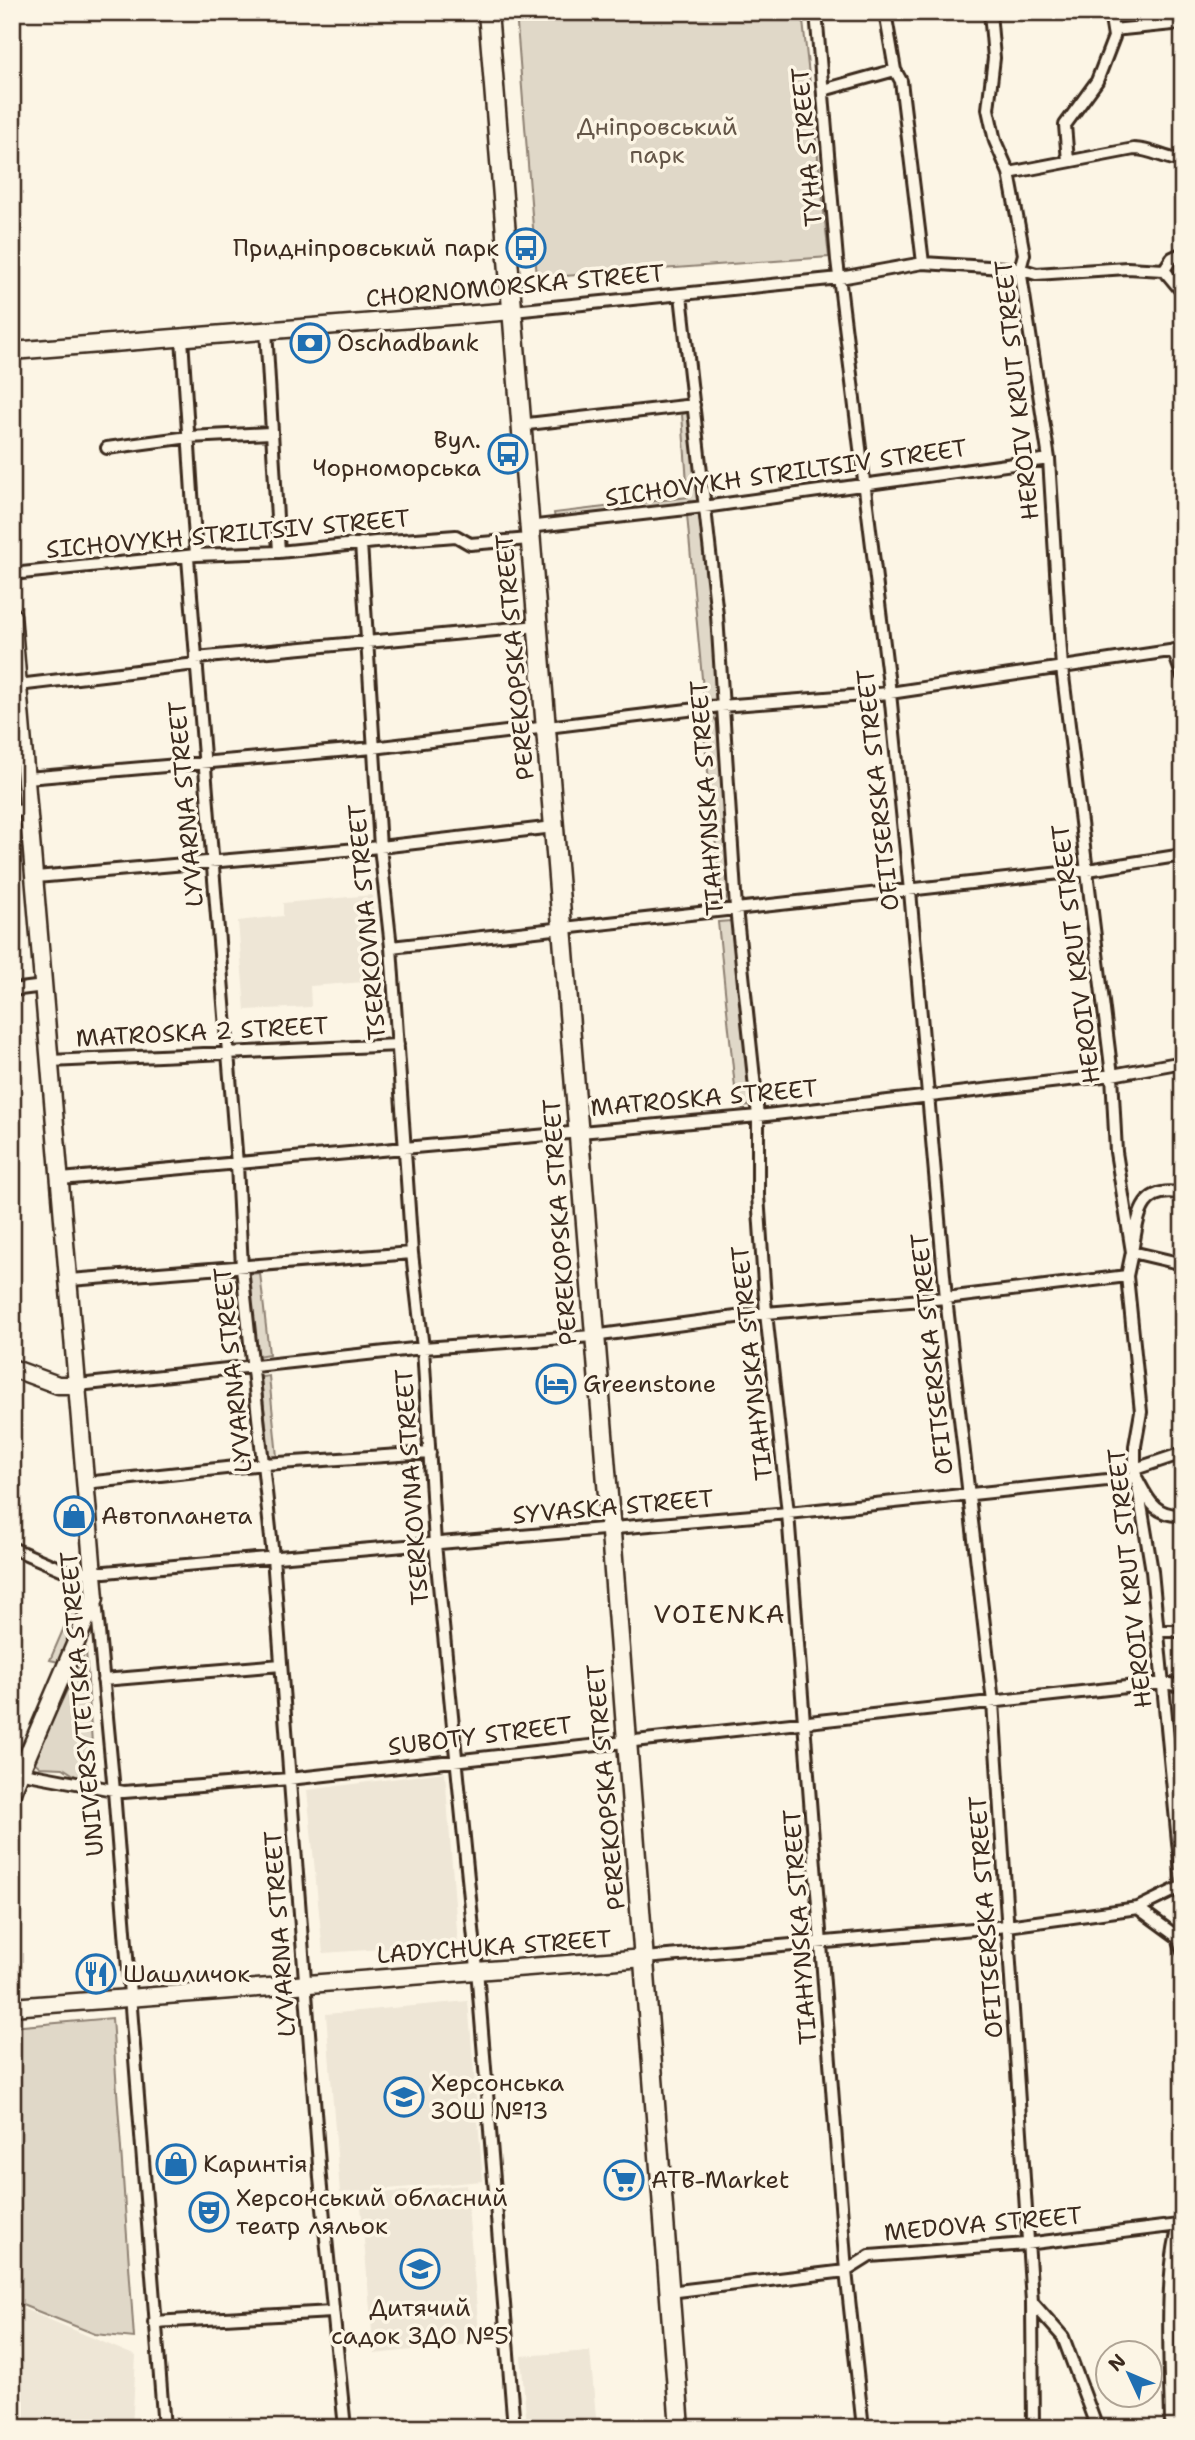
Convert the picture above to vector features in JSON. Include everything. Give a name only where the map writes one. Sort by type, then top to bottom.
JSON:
[{"type":"main road","name":"PEREKOPSKA STREET","points":[[488,12],[625,1741],[645,1958],[680,2428]]},
{"type":"street","name":"TYHA STREET","points":[[816,12],[840,278]]},
{"type":"street","points":[[884,12],[895,70],[901,81],[923,262]]},
{"type":"street","name":"HEROIV KRUT STREET","points":[[990,12],[993,58],[988,109],[995,141],[1009,173],[1024,254],[1020,269],[1048,459],[1062,668],[1112,1075],[1116,1152],[1132,1252],[1127,1276],[1141,1412],[1135,1446],[1136,1473],[1158,1631],[1182,1889]]},
{"type":"street","points":[[1068,161],[1067,118],[1097,81],[1115,37],[1110,12]]},
{"type":"street","points":[[1113,30],[1183,23]]},
{"type":"street","points":[[823,90],[895,70]]},
{"type":"street","points":[[1009,173],[1134,149],[1146,149],[1160,157],[1183,161]]},
{"type":"street","points":[[1183,253],[1172,258],[1164,270],[1178,278],[1183,293]]},
{"type":"street","name":"CHORNOMORSKA STREET","points":[[12,351],[681,295],[840,278],[923,262],[1020,269],[1035,274],[1127,268],[1164,270]]},
{"type":"street","name":"OFITSERSKA STREET","points":[[840,278],[890,693],[946,1298],[993,1702],[1026,2244],[1032,2302],[1033,2428]]},
{"type":"street","name":"TIAHYNSKA STREET","points":[[681,295],[717,615],[736,908],[758,1116],[758,1195],[766,1313],[788,1513],[823,1942],[846,2271],[863,2428]]},
{"type":"street","points":[[266,329],[279,552]]},
{"type":"street","name":"LYVARNA STREET","points":[[182,338],[189,437],[202,764],[237,1164],[242,1268],[274,1557],[305,1984],[332,2312],[345,2428]]},
{"type":"street","points":[[519,425],[695,405]]},
{"type":"street","points":[[107,447],[189,437],[270,433]]},
{"type":"street","name":"SICHOVYKH STRILTSIV STREET","points":[[12,574],[456,536],[470,544],[704,507],[1048,459]]},
{"type":"street","name":"TSERKOVNA STREET","points":[[361,543],[380,847],[391,947],[412,1253],[423,1348],[435,1544],[477,1969],[514,2428]]},
{"type":"street","name":"UNIVERSYTETSKA STREET","points":[[12,615],[70,1279],[85,1483],[114,1791],[128,1999],[164,2428]]},
{"type":"street","points":[[19,685],[196,661],[538,626]]},
{"type":"street","points":[[27,778],[373,748],[721,706],[890,693],[1178,649],[1183,677]]},
{"type":"street","points":[[12,811],[30,810]]},
{"type":"street","points":[[36,877],[380,847],[554,827]]},
{"type":"street","points":[[391,947],[910,891],[1088,870],[1183,855]]},
{"type":"street","points":[[12,990],[44,986]]},
{"type":"street","name":"MATROSKA 2 STREET","points":[[50,1061],[398,1045]]},
{"type":"street","name":"MATROSKA STREET","points":[[61,1179],[758,1116],[1112,1075],[1183,1062]]},
{"type":"street","points":[[1183,1194],[1155,1193],[1146,1200],[1137,1224],[1132,1252],[1183,1264]]},
{"type":"street","points":[[70,1279],[412,1253]]},
{"type":"street","points":[[12,1368],[58,1385],[78,1385],[423,1348],[593,1336],[766,1313],[946,1298],[1127,1276]]},
{"type":"street","points":[[85,1483],[264,1464],[430,1453]]},
{"type":"street","name":"SYVASKA STREET","points":[[12,1548],[68,1572],[93,1572],[788,1513],[1136,1473],[1183,1453]]},
{"type":"street","points":[[1136,1473],[1152,1507],[1163,1514],[1183,1515]]},
{"type":"street","points":[[12,1792],[16,1769],[95,1598]]},
{"type":"street","points":[[1158,1631],[1183,1631]]},
{"type":"street","points":[[103,1680],[281,1665]]},
{"type":"street","name":"SUBOTY STREET","points":[[16,1769],[114,1791],[289,1779],[1163,1683],[1183,1686]]},
{"type":"street","points":[[1173,1812],[1183,1796]]},
{"type":"street","name":"LADYCHUKA STREET","points":[[12,2007],[645,1958],[1007,1926],[1138,1908],[1182,1889]]},
{"type":"street","points":[[1138,1908],[1181,1941]]},
{"type":"street","points":[[1183,1926],[1183,1952]]},
{"type":"street","points":[[1171,2428],[1181,2221]]},
{"type":"street","name":"MEDOVA STREET","points":[[669,2292],[846,2271],[870,2256],[1026,2244],[1181,2221]]},
{"type":"street","points":[[1032,2302],[1063,2337],[1097,2428]]},
{"type":"street","points":[[154,2322],[332,2312]]},
{"type":"shaded area","points":[[372,895],[378,981],[310,986],[311,1007],[245,1010],[238,921],[283,916],[283,903]]},
{"type":"shaded area","points":[[445,1772],[458,1944],[323,1953],[307,1790]]},
{"type":"shaded area","name":"Херсонська ЗОШ №13","points":[[468,2001],[483,2181],[340,2193],[326,2014]]},
{"type":"shaded area","name":"Дитячий садок ЗДО №5","points":[[466,2185],[480,2343],[374,2354],[360,2195]]},
{"type":"shaded area","points":[[12,2304],[136,2356],[132,2428],[12,2428]]},
{"type":"shaded area","points":[[590,2351],[597,2428],[527,2428],[521,2356]]},
{"type":"green space","name":"Дніпровський парк","points":[[516,12],[802,12],[829,257],[537,278]]},
{"type":"green space","points":[[692,412],[698,501],[555,520],[554,513],[688,497],[682,414]]},
{"type":"green space","points":[[701,514],[713,617],[717,699],[704,700],[687,515]]},
{"type":"green space","points":[[711,714],[717,722],[730,887],[725,901],[718,902],[721,895],[702,715]]},
{"type":"green space","points":[[731,921],[753,1106],[737,1107],[718,922]]},
{"type":"green space","points":[[260,1273],[269,1354],[257,1356],[248,1274]]},
{"type":"green space","points":[[269,1376],[277,1457],[269,1458],[261,1377]]},
{"type":"green space","points":[[72,1603],[78,1616],[59,1662],[50,1660],[66,1623],[67,1604]]},
{"type":"green space","points":[[86,1650],[94,1775],[92,1780],[80,1779],[63,1768],[40,1767],[33,1761]]},
{"type":"green space","points":[[112,2018],[134,2338],[95,2334],[12,2301],[12,2027]]},
{"type":"place","name":"Придніпровський парк","points":[[526,248]]},
{"type":"place","name":"Oschadbank","points":[[310,343]]},
{"type":"place","name":"Вул. Чорноморська","points":[[508,454]]},
{"type":"place","name":"Greenstone","points":[[556,1384]]},
{"type":"place","name":"Автопланета","points":[[74,1516]]},
{"type":"place","name":"Шашличок","points":[[96,1974]]},
{"type":"place","name":"Херсонська ЗОШ №13","points":[[404,2097]]},
{"type":"place","name":"Каринтія","points":[[176,2164]]},
{"type":"place","name":"ATB-Market","points":[[624,2180]]},
{"type":"place","name":"Херсонський обласний театр ляльок","points":[[209,2212]]},
{"type":"place","name":"Дитячий садок ЗДО №5","points":[[420,2269]]},
{"type":"district","name":"VOIENKA","points":[[720,1613]]}]
